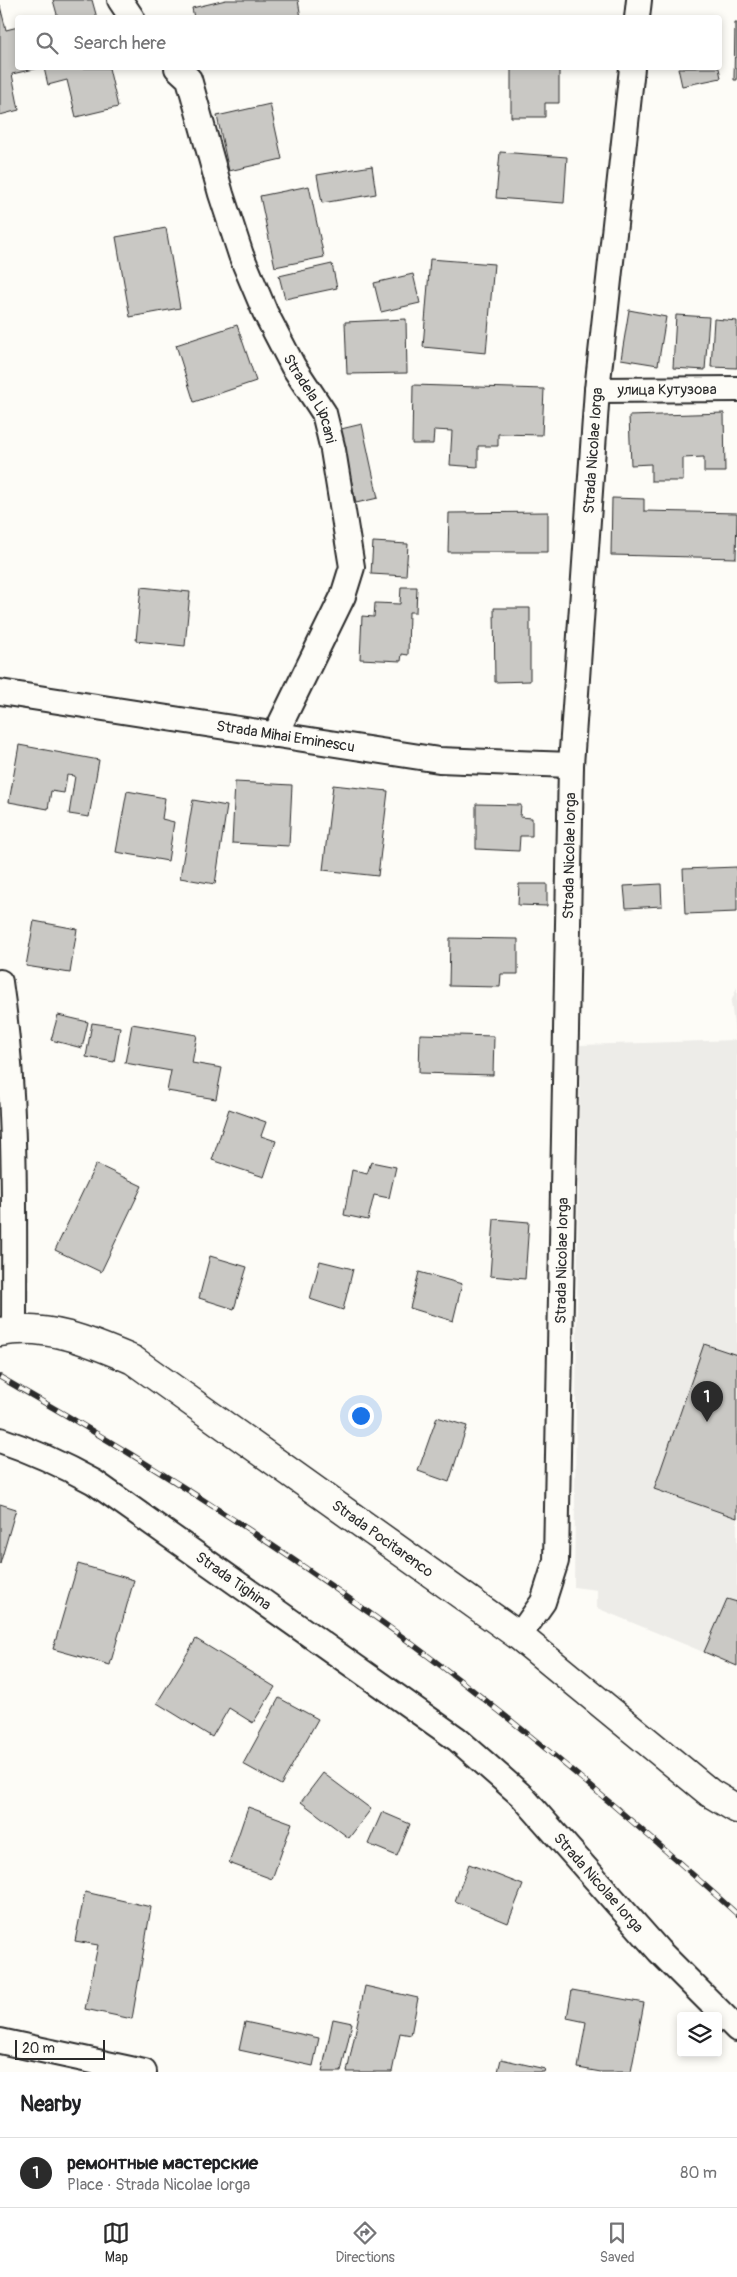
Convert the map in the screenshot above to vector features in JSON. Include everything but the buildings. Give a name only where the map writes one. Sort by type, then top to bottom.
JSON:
[{"type":"street","points":[[120,0],[130,15]]},
{"type":"street","points":[[637,15],[639,0]]},
{"type":"street","name":"Stradela Lipcani","points":[[179,70],[188,80],[241,255],[265,312],[293,366],[324,412],[333,450],[352,567],[343,596],[275,735]]},
{"type":"street","name":"Strada Nicolae Iorga","points":[[519,1636],[543,1602],[556,1561],[571,765],[597,390],[632,70]]},
{"type":"street","name":"улица Кутузова","points":[[597,390],[737,389]]},
{"type":"street","name":"Strada Mihai Eminescu","points":[[0,692],[439,760],[571,765]]},
{"type":"street","points":[[0,982],[6,1021],[7,1331]]},
{"type":"street","name":"Strada Pocitarenco","points":[[7,1331],[56,1332],[88,1341],[133,1360],[519,1636],[710,1793],[737,1809]]},
{"type":"street","name":"Strada Tighina","points":[[0,1440],[62,1464],[94,1482],[456,1739]]},
{"type":"street","name":"Strada Nicolae Iorga","points":[[456,1739],[522,1796],[659,1951],[737,2029]]},
{"type":"street","points":[[0,2041],[144,2072]]},
{"type":"shaded area","points":[[737,987],[737,1666],[597,1608],[597,1590],[574,1587],[580,1045],[736,1040],[731,1002]]},
{"type":"railway","points":[[0,1377],[157,1470],[259,1536],[359,1605],[493,1706],[657,1843],[737,1914]]},
{"type":"place","name":"ремонтные мастерские","points":[[707,1422]]}]
